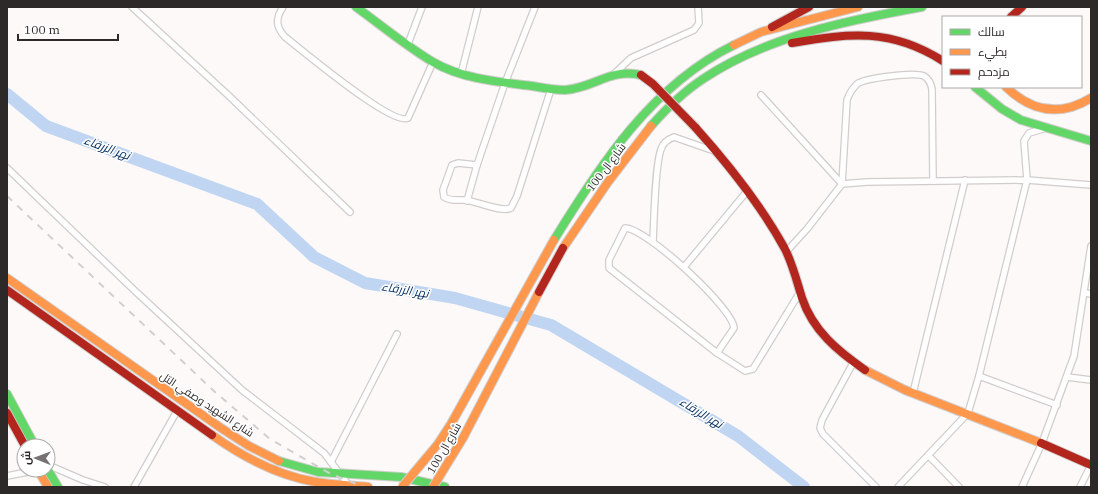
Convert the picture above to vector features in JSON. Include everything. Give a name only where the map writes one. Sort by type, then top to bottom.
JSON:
[{"type":"main road","points":[[356,7],[433,62],[461,74],[551,90],[577,89],[614,74],[632,73],[642,76],[653,84],[695,127],[760,206],[786,252],[800,292],[814,325],[831,344],[853,363],[913,393],[968,413],[1091,465]]},
{"type":"main road","points":[[763,31],[809,7]]},
{"type":"main road","name":"شارع ال 100","points":[[402,487],[438,444],[451,424],[554,240],[589,181],[623,136],[652,103],[694,69],[729,48],[763,31],[858,7]]},
{"type":"main road","name":"شارع ال 100","points":[[433,487],[448,466],[503,364],[534,300],[564,248],[608,181],[662,113],[696,83],[717,69],[772,45],[847,21],[922,7]]},
{"type":"main road","points":[[1012,16],[1022,7]]},
{"type":"main road","points":[[772,45],[850,34],[876,35],[897,38],[920,46],[942,59]]},
{"type":"main road","points":[[976,88],[991,102],[1013,115],[1046,128],[1091,141]]},
{"type":"main road","points":[[1007,88],[1021,101],[1048,110],[1072,108],[1091,98]]},
{"type":"main road","name":"شارع الشهيد وصفي التل","points":[[7,278],[238,440],[292,466],[314,472],[342,475],[396,476],[445,487]]},
{"type":"main road","name":"شارع الشهيد وصفي التل","points":[[7,291],[232,449],[261,465],[291,477],[313,482],[368,487]]},
{"type":"main road","points":[[7,394],[31,438]]},
{"type":"main road","points":[[7,413],[21,438]]},
{"type":"main road","points":[[43,478],[48,487]]},
{"type":"main road","points":[[53,478],[58,487]]},
{"type":"street","points":[[132,7],[228,95],[350,212]]},
{"type":"street","points":[[283,7],[278,15],[277,23],[278,29],[286,37],[372,104],[401,119],[408,118],[433,62]]},
{"type":"street","points":[[408,44],[422,7]]},
{"type":"street","points":[[461,74],[478,7]]},
{"type":"street","points":[[467,201],[477,165],[505,83],[535,7]]},
{"type":"street","points":[[614,74],[637,55],[694,30],[699,23],[698,7]]},
{"type":"street","points":[[786,252],[812,224],[842,184],[847,100],[851,91],[857,84],[865,80],[914,75],[924,76],[928,79],[932,89],[933,181]]},
{"type":"street","points":[[477,165],[458,163],[452,165],[443,190],[446,198],[504,209],[511,208],[517,196],[551,90]]},
{"type":"street","points":[[761,95],[842,184]]},
{"type":"street","points":[[898,487],[929,456],[968,413],[980,376],[1027,180],[1024,141],[1029,133],[1046,128]]},
{"type":"street","points":[[653,241],[658,166],[661,147],[670,138],[678,138],[717,152]]},
{"type":"street","points":[[7,168],[134,290],[242,390],[324,453],[350,486]]},
{"type":"street","points":[[913,393],[965,180]]},
{"type":"street","points":[[842,184],[867,182],[1027,180],[1091,185]]},
{"type":"street","points":[[684,267],[748,190]]},
{"type":"street","points":[[717,353],[733,330],[734,324],[730,317],[684,267],[653,241],[631,229],[625,228],[609,260],[609,268],[717,353],[745,371],[753,369],[800,292]]},
{"type":"street","points":[[1022,487],[1042,443],[1067,377],[1088,293],[1091,246]]},
{"type":"street","points":[[331,462],[397,334]]},
{"type":"street","points":[[853,363],[822,420],[820,428],[823,434],[876,487]]},
{"type":"street","points":[[980,376],[1057,405]]},
{"type":"street","points":[[1067,377],[1091,380]]},
{"type":"street","points":[[134,487],[177,411]]},
{"type":"street","points":[[929,456],[960,487]]},
{"type":"street","points":[[1080,487],[1091,465]]},
{"type":"street","points":[[56,468],[83,480],[105,487]]},
{"type":"waterway","name":"نهر الزرقاء","points":[[7,94],[46,126],[257,204],[314,257],[365,283],[455,298],[551,325],[738,436],[804,487]]},
{"type":"railway","points":[[7,196],[215,392],[270,439],[331,474],[364,487]]},
{"type":"traffic: fast","points":[[356,7],[423,56],[444,68],[468,76],[548,89],[565,90],[585,86],[620,74],[641,75]]},
{"type":"traffic: fast","points":[[651,126],[689,89],[727,64],[753,52],[780,41],[837,24],[922,7]]},
{"type":"traffic: fast","points":[[554,240],[590,184],[630,129],[678,82],[705,62],[734,45]]},
{"type":"traffic: fast","points":[[976,88],[1002,109],[1021,120],[1091,141]]},
{"type":"traffic: fast","points":[[7,394],[31,438]]},
{"type":"traffic: fast","points":[[279,461],[318,472],[401,477],[445,487]]},
{"type":"traffic: fast","points":[[53,478],[58,487]]},
{"type":"traffic: slow","points":[[734,45],[761,32],[858,7]]},
{"type":"traffic: slow","points":[[1007,88],[1026,102],[1047,109],[1068,108],[1091,98]]},
{"type":"traffic: slow","points":[[563,248],[608,182],[651,126]]},
{"type":"traffic: slow","points":[[402,487],[438,444],[451,424],[554,240]]},
{"type":"traffic: slow","points":[[7,278],[221,428],[249,446],[279,461]]},
{"type":"traffic: slow","points":[[433,487],[463,438],[539,292]]},
{"type":"traffic: slow","points":[[865,370],[905,390],[1041,443]]},
{"type":"traffic: slow","points":[[212,435],[249,458],[288,475],[322,483],[368,487]]},
{"type":"traffic: slow","points":[[43,478],[48,487]]},
{"type":"traffic: jam","points":[[772,27],[809,7]]},
{"type":"traffic: jam","points":[[1012,16],[1022,7]]},
{"type":"traffic: jam","points":[[792,43],[833,37],[852,36],[888,38],[924,50],[942,60]]},
{"type":"traffic: jam","points":[[641,75],[653,84],[695,127]]},
{"type":"traffic: jam","points":[[695,127],[744,186],[776,233],[788,255],[802,298],[813,320],[836,348],[865,370]]},
{"type":"traffic: jam","points":[[539,292],[563,248]]},
{"type":"traffic: jam","points":[[7,290],[212,435]]},
{"type":"traffic: jam","points":[[7,413],[21,438]]},
{"type":"traffic: jam","points":[[1041,443],[1091,465]]}]
